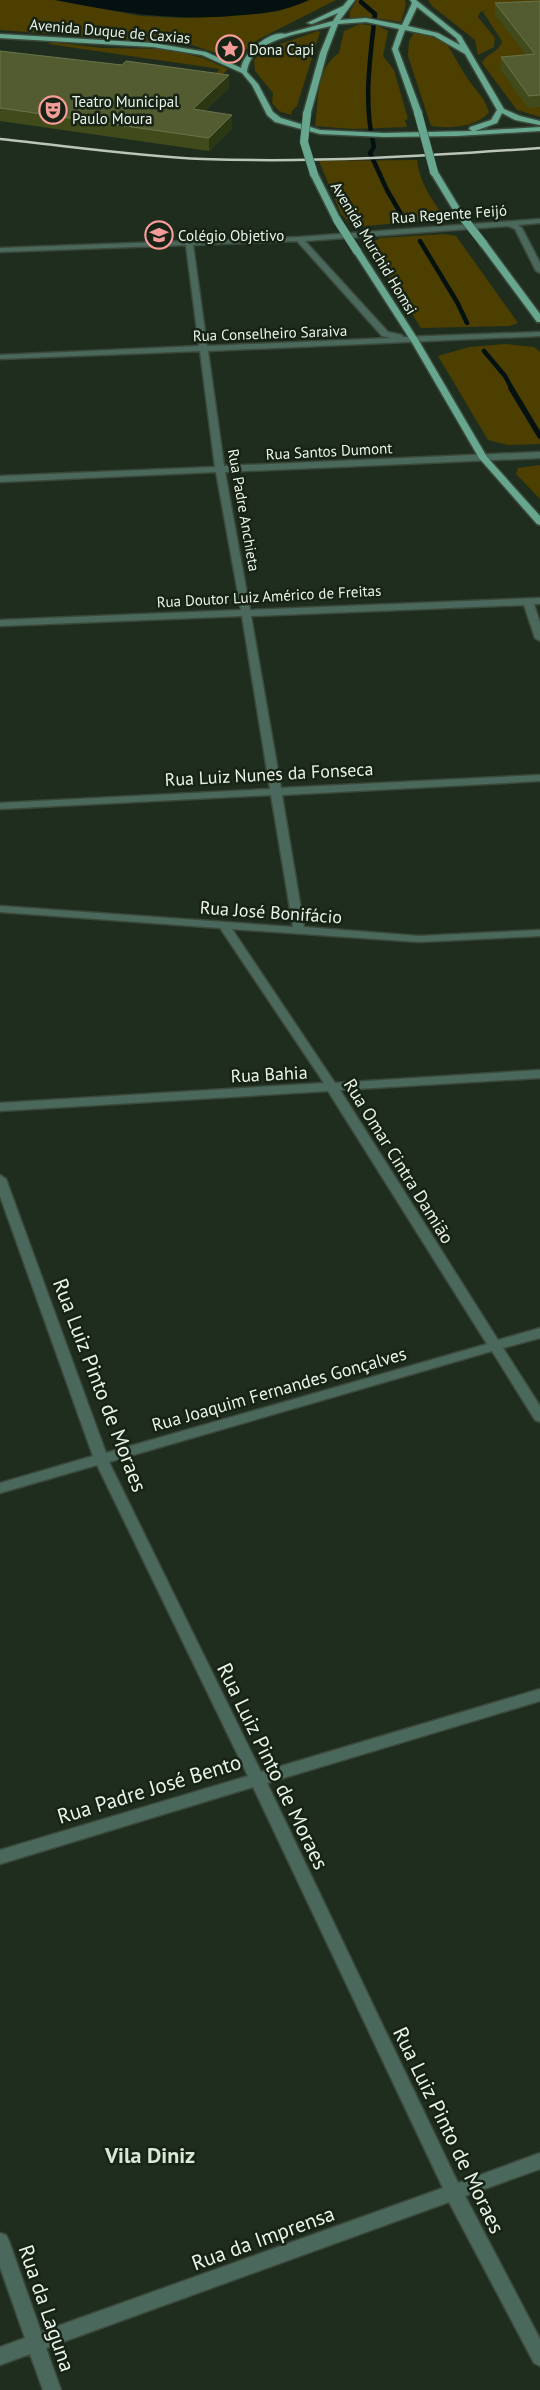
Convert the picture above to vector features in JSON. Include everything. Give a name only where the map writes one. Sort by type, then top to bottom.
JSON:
[{"type":"main road","name":"Avenida Murchid Homsi","points":[[352,0],[344,8],[336,22],[324,52],[306,114],[304,142],[314,174],[337,220],[414,341],[483,458],[540,522]]},
{"type":"main road","points":[[540,123],[518,118],[500,110],[459,37],[414,1],[408,22],[401,30],[395,49],[418,113],[434,172],[457,210],[540,320]]},
{"type":"main road","points":[[244,72],[244,63],[248,54],[275,39],[344,8]]},
{"type":"main road","points":[[275,39],[336,22],[366,20],[405,26],[436,34],[467,52]]},
{"type":"main road","name":"Avenida Duque de Caxias","points":[[0,36],[182,48],[204,53],[244,72],[255,84],[270,113],[278,120],[320,132],[384,135],[457,134]]},
{"type":"main road","points":[[457,134],[489,124],[497,118],[500,110]]},
{"type":"main road","points":[[457,134],[540,129]]},
{"type":"street","name":"Rua Regente Feijó","points":[[0,250],[299,239],[540,221]]},
{"type":"street","points":[[509,223],[518,228],[540,271]]},
{"type":"street","name":"Avenida Murchid Homsi","points":[[299,239],[385,334],[414,341]]},
{"type":"street","name":"Rua Padre Anchieta","points":[[189,242],[220,470],[246,612],[299,931]]},
{"type":"street","name":"Rua Conselheiro Saraiva","points":[[0,357],[204,350],[540,334]]},
{"type":"street","name":"Rua Santos Dumont","points":[[0,479],[540,455]]},
{"type":"street","points":[[528,601],[540,638]]},
{"type":"street","name":"Rua Doutor Luiz Américo de Freitas","points":[[0,623],[540,601]]},
{"type":"street","name":"Rua Luiz Nunes da Fonseca","points":[[0,806],[540,778]]},
{"type":"street","name":"Rua José Bonifácio","points":[[0,909],[419,939],[540,933]]},
{"type":"street","name":"Rua Omar Cintra Damião","points":[[224,926],[332,1087],[540,1417]]},
{"type":"street","name":"Rua Bahia","points":[[0,1107],[540,1074]]},
{"type":"street","name":"Rua Luiz Pinto de Moraes","points":[[0,1179],[101,1459],[454,2193],[540,2357]]},
{"type":"street","name":"Rua Joaquim Fernandes Gonçalves","points":[[0,1488],[540,1334]]},
{"type":"street","name":"Rua Padre José Bento","points":[[0,1857],[540,1695]]},
{"type":"street","name":"Rua da Imprensa","points":[[0,2356],[540,2161]]},
{"type":"street","name":"Rua da Laguna","points":[[0,2241],[52,2390]]},
{"type":"shaded area","points":[[0,0],[55,0],[141,16],[185,18],[258,14],[279,11],[309,0],[336,0],[259,39],[234,59],[189,44],[0,30]]},
{"type":"shaded area","points":[[55,0],[309,0],[280,10],[261,13],[186,17],[121,12]]},
{"type":"shaded area","points":[[357,0],[405,0],[406,5],[401,22],[369,17],[350,18],[350,11]]},
{"type":"shaded area","points":[[428,0],[540,0],[540,117],[517,110],[482,63],[484,59],[498,48],[502,41],[483,12],[488,10],[480,12],[478,17],[495,38],[494,47],[478,55],[475,40],[432,6]]},
{"type":"shaded area","points":[[360,24],[378,26],[388,31],[383,56],[394,70],[408,119],[405,120],[407,127],[353,129],[315,126],[322,77],[331,60],[339,53],[344,31]]},
{"type":"shaded area","points":[[318,31],[320,32],[297,106],[291,115],[279,111],[272,103],[273,93],[255,71],[254,60],[264,50]]},
{"type":"shaded area","points":[[414,32],[432,35],[447,44],[467,78],[484,100],[489,112],[484,117],[463,126],[431,126],[408,56],[409,41]]},
{"type":"shaded area","points":[[52,42],[102,48],[167,49],[203,58],[228,69],[223,74],[216,73],[220,69],[48,44]]},
{"type":"shaded area","points":[[417,160],[424,184],[431,198],[446,219],[354,227],[341,214],[319,161]]},
{"type":"shaded area","points":[[445,234],[456,236],[518,323],[509,326],[421,328],[368,245],[380,238]]},
{"type":"shaded area","points":[[505,344],[534,347],[540,352],[540,444],[508,445],[488,440],[438,356],[469,347]]},
{"type":"shaded area","points":[[540,465],[540,499],[516,474],[518,468]]},
{"type":"building","points":[[540,1],[540,95],[529,96],[501,57],[535,54],[495,3]]},
{"type":"building","name":"Teatro Municipal Paulo Moura","points":[[0,51],[122,65],[126,61],[229,75],[193,109],[232,115],[209,138],[0,108]]},
{"type":"waterway","points":[[361,2],[375,14],[368,80],[369,114],[374,147],[370,153],[387,190],[405,221]]},
{"type":"waterway","points":[[420,241],[457,302],[467,323]]},
{"type":"waterway","points":[[484,351],[505,376],[512,389]]},
{"type":"waterway","points":[[511,388],[540,436]]},
{"type":"railway","points":[[0,139],[152,156],[245,160],[372,158],[540,148]]},
{"type":"place","name":"Dona Capi","points":[[230,49]]},
{"type":"place","name":"Teatro Municipal Paulo Moura","points":[[53,110]]},
{"type":"place","name":"Colégio Objetivo","points":[[159,235]]},
{"type":"district","name":"Vila Diniz","points":[[150,2155]]}]
